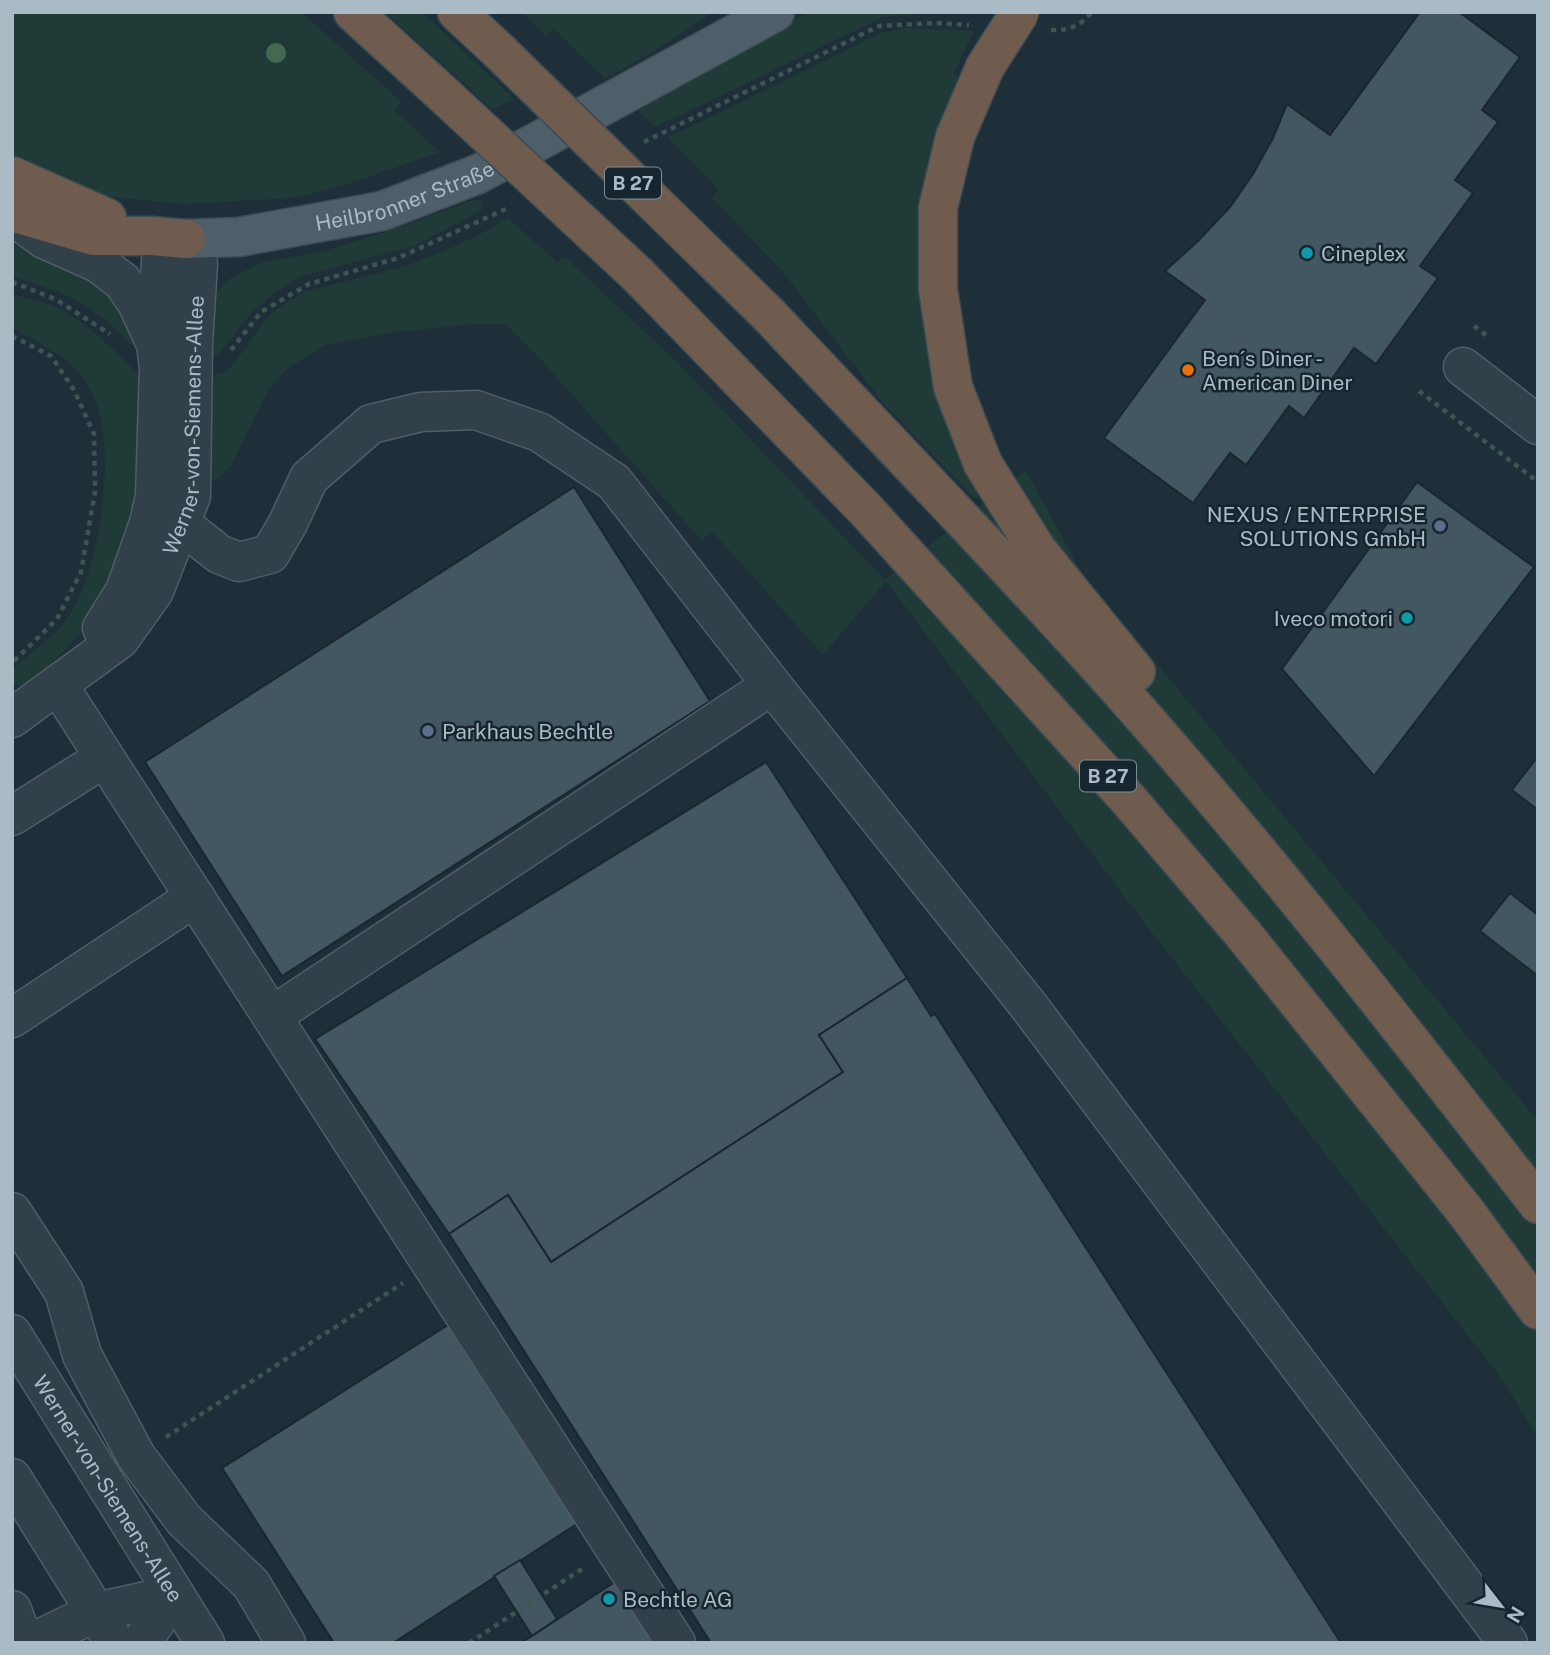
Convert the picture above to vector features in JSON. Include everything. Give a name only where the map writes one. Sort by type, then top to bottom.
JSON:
[{"type":"highway","name":"B 27","points":[[353,12],[638,275],[865,509],[1128,799],[1244,935],[1466,1212],[1538,1310]]},
{"type":"highway","name":"B 27","points":[[457,12],[769,315],[1097,666],[1324,932],[1538,1204]]},
{"type":"highway","points":[[473,12],[498,50]]},
{"type":"highway","points":[[1020,12],[985,67],[955,137],[938,208],[938,289],[953,387],[983,464],[1037,550],[1155,695],[1178,758]]},
{"type":"highway","points":[[12,176],[76,206],[169,237]]},
{"type":"highway","points":[[12,214],[94,236],[169,237]]},
{"type":"main road","name":"Heilbronner Straße","points":[[608,103],[737,12]]},
{"type":"main road","name":"Heilbronner Straße","points":[[169,237],[239,237],[382,211],[478,174],[775,12]]},
{"type":"street","name":"Werner-von-Siemens-Allee","points":[[12,214],[44,239],[98,262],[122,281],[137,303],[156,344]]},
{"type":"street","name":"Werner-von-Siemens-Allee","points":[[12,718],[58,685],[120,639],[155,591],[191,496],[193,343],[198,264],[169,237],[161,260],[156,344],[159,368],[155,496],[149,523],[124,591],[104,625],[58,685]]},
{"type":"street","points":[[1463,367],[1538,425]]},
{"type":"street","points":[[180,523],[219,554],[240,562],[270,554],[309,478],[371,424],[421,412],[476,410],[539,432],[614,482],[772,685],[1028,1005],[1508,1643]]},
{"type":"street","points":[[58,685],[676,1643]]},
{"type":"street","points":[[272,1016],[772,685]]},
{"type":"street","points":[[12,816],[104,758]]},
{"type":"street","points":[[12,1018],[195,897]]},
{"type":"street","points":[[12,1212],[64,1292],[82,1355],[136,1456],[184,1520],[251,1584],[286,1643]]},
{"type":"street","name":"Werner-von-Siemens-Allee","points":[[12,1334],[205,1643]]},
{"type":"street","points":[[12,1478],[106,1627]]},
{"type":"street","points":[[31,1643],[106,1627],[174,1595]]},
{"type":"street","points":[[141,1643],[174,1595]]},
{"type":"street","points":[[12,1610],[24,1643]]},
{"type":"path","points":[[12,336],[51,356],[74,390],[94,434],[95,492],[80,572],[57,618],[12,663]]},
{"type":"path","points":[[1419,391],[1538,482]]},
{"type":"path","points":[[136,1456],[433,1264]]},
{"type":"path","points":[[468,1643],[616,1548]]},
{"type":"green space","points":[[12,12],[301,12],[402,102],[394,110],[440,152],[348,184],[294,198],[183,204],[111,197],[45,177],[12,163]]},
{"type":"green space","points":[[385,12],[422,12],[514,99],[492,109]]},
{"type":"green space","points":[[522,12],[712,12],[659,48],[605,79],[554,29],[546,36]]},
{"type":"green space","points":[[808,12],[934,12],[883,17],[656,127],[638,111]]},
{"type":"green space","points":[[902,28],[974,31],[954,73],[958,77],[932,152],[918,280],[924,334],[943,416],[960,461],[979,490],[978,498],[973,497],[884,404],[782,271],[712,198],[719,190],[668,138],[878,34]]},
{"type":"green space","points":[[479,200],[482,204],[481,211],[414,246],[299,277],[253,311],[220,353],[203,361],[206,312],[216,293],[229,279],[263,262],[325,251]]},
{"type":"green space","points":[[508,218],[557,262],[564,256],[677,362],[885,580],[1026,471],[1083,575],[1538,1121],[1538,1436],[1495,1370],[1143,921],[886,581],[823,655],[712,531],[702,541],[542,361],[505,324],[395,332],[325,345],[288,368],[268,390],[231,466],[216,480],[207,478],[203,377],[224,373],[236,361],[264,321],[285,303],[306,291],[396,269],[475,237]]},
{"type":"green space","points":[[12,241],[62,259],[112,290],[140,353],[86,306],[59,292],[12,276]]},
{"type":"green space","points":[[12,294],[50,305],[68,314],[103,340],[145,382],[144,493],[126,561],[91,621],[35,682],[22,687],[12,682],[12,671],[66,620],[89,572],[97,540],[105,472],[104,440],[99,412],[90,389],[65,360],[12,328]]},
{"type":"building","name":"Cineplex","points":[[1420,12],[1459,12],[1520,57],[1482,110],[1498,122],[1455,180],[1473,193],[1420,266],[1438,278],[1376,364],[1354,348],[1304,418],[1289,406],[1246,465],[1230,453],[1193,503],[1104,438],[1205,300],[1165,271],[1230,207],[1273,138],[1287,104],[1330,135]]},
{"type":"building","name":"Iveco motori","points":[[1417,482],[1534,567],[1374,776],[1282,669]]},
{"type":"building","name":"Parkhaus Bechtle","points":[[574,487],[710,701],[282,976],[145,762]]},
{"type":"building","points":[[1538,756],[1538,810],[1512,790]]},
{"type":"building","points":[[766,762],[907,978],[819,1035],[843,1072],[551,1262],[508,1195],[449,1234],[315,1039]]},
{"type":"building","points":[[1510,893],[1538,915],[1538,976],[1480,931]]},
{"type":"building","points":[[907,978],[931,1016],[935,1014],[1341,1643],[711,1643],[449,1234],[508,1195],[551,1262],[843,1072],[819,1035]]},
{"type":"building","points":[[448,1325],[577,1524],[393,1643],[334,1643],[222,1468]]},
{"type":"building","points":[[520,1560],[557,1619],[532,1636],[494,1576]]},
{"type":"building","name":"Bechtle AG","points":[[618,1580],[657,1643],[521,1643],[532,1636]]},
{"type":"place","name":"Cineplex","points":[[1307,253]]},
{"type":"place","name":"Ben´s Diner - American Diner","points":[[1188,370]]},
{"type":"place","name":"NEXUS / ENTERPRISE SOLUTIONS GmbH","points":[[1440,526]]},
{"type":"place","name":"Iveco motori","points":[[1407,618]]},
{"type":"place","name":"Parkhaus Bechtle","points":[[428,731]]},
{"type":"place","name":"Bechtle AG","points":[[609,1599]]}]
